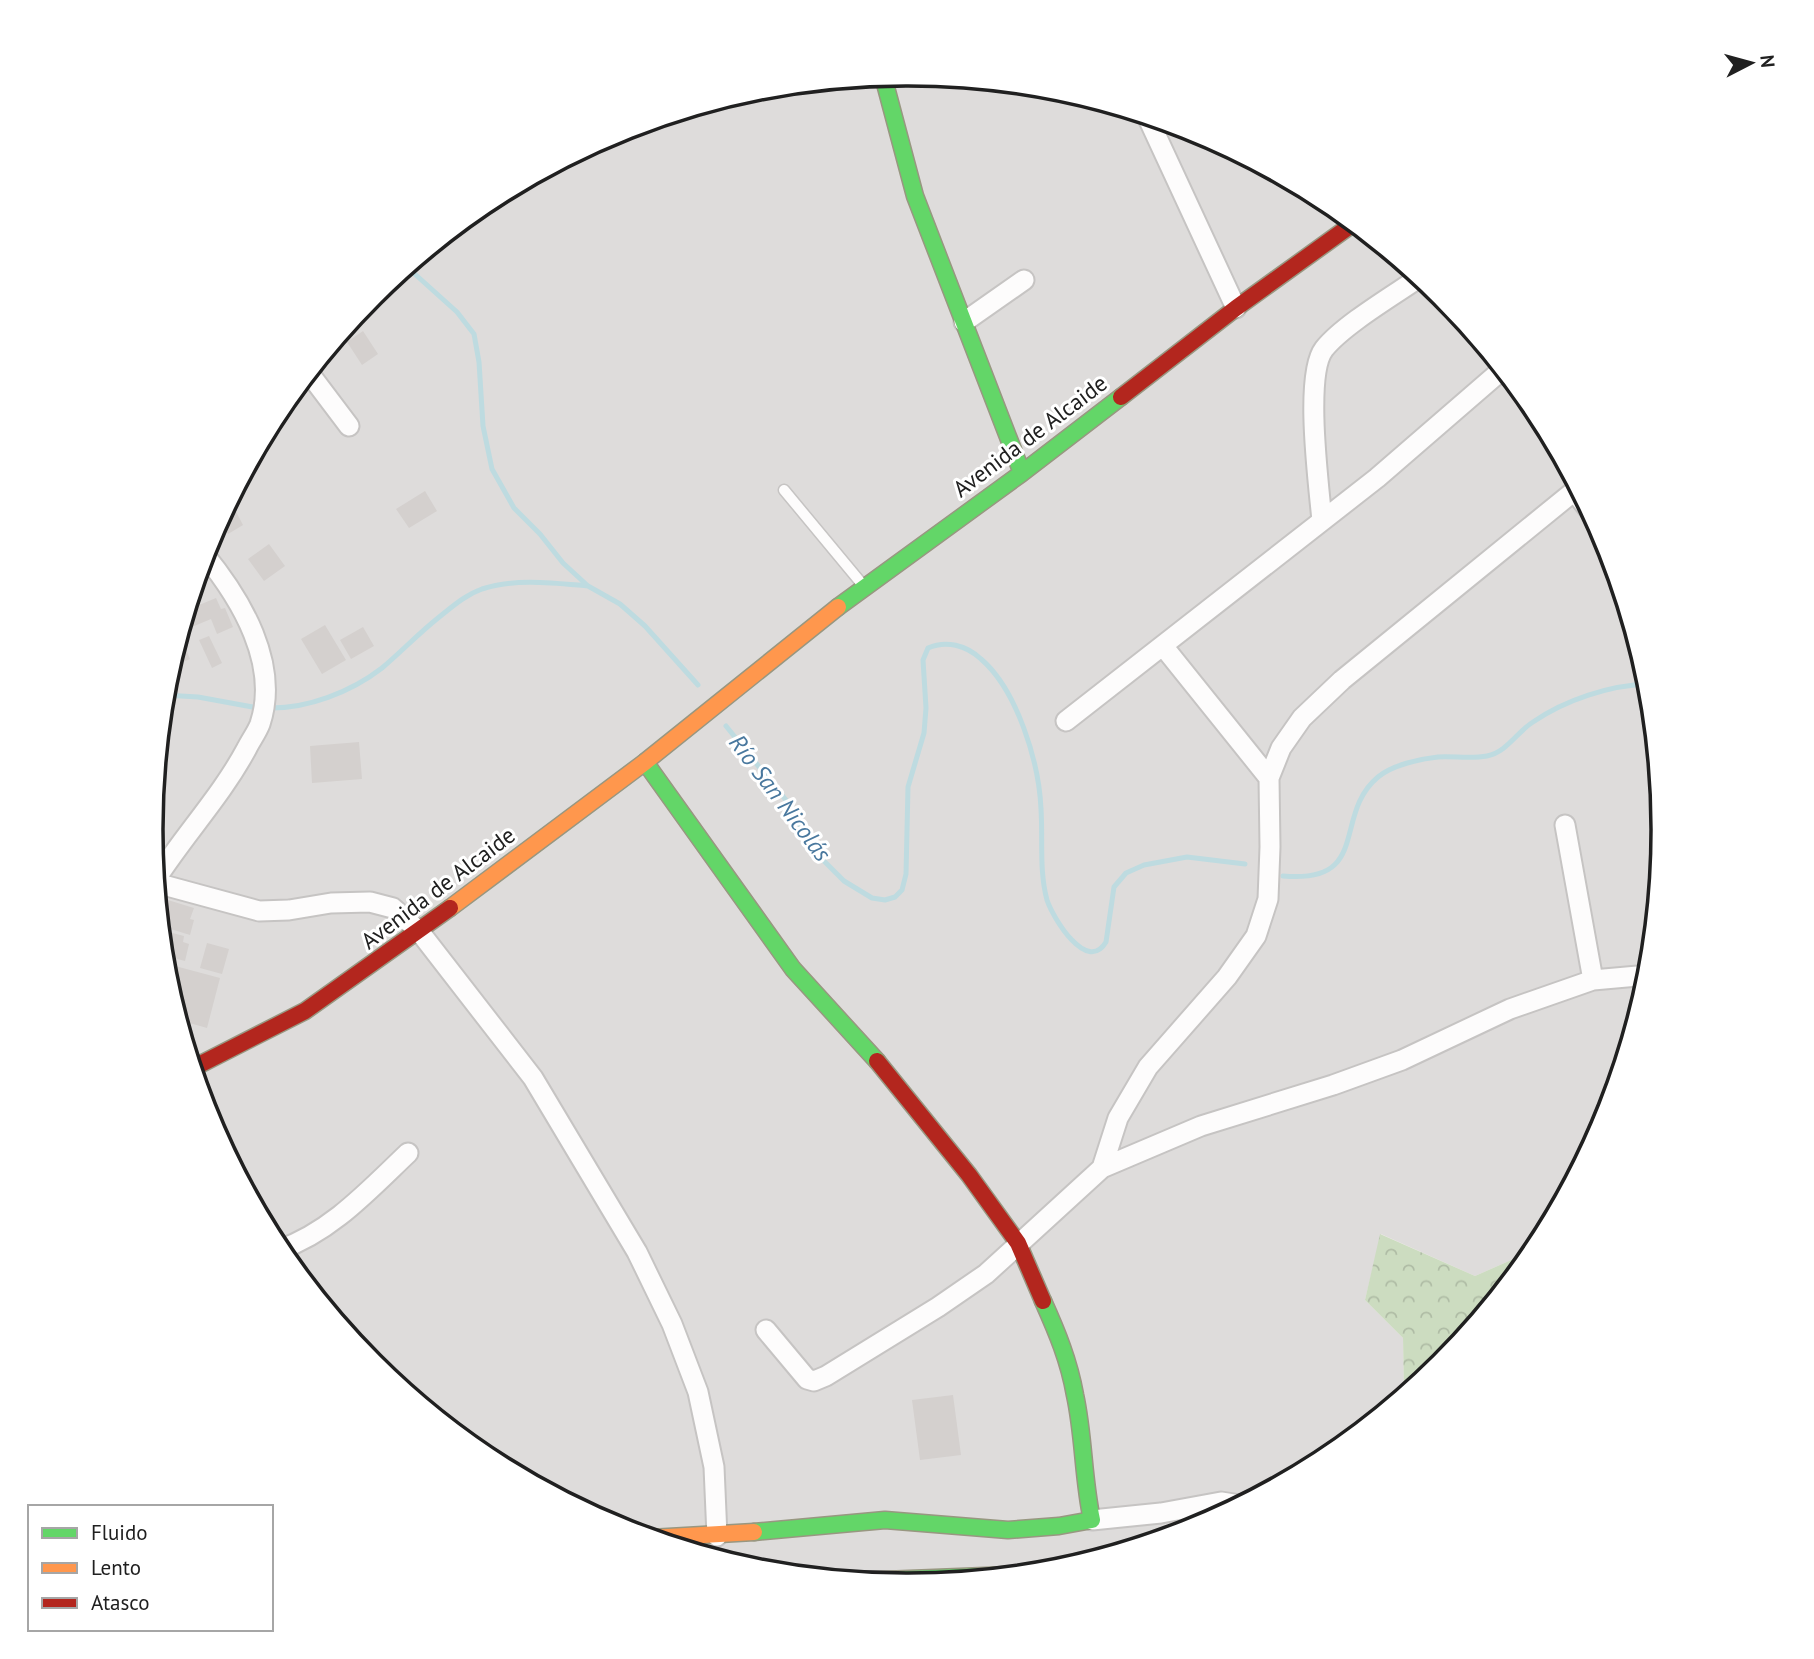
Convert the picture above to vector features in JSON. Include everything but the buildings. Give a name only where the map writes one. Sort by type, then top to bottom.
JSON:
[{"type":"street","points":[[886,86],[915,196],[1022,473]]},
{"type":"street","points":[[1152,127],[1236,308]]},
{"type":"street","name":"Avenida de Alcaide","points":[[201,1064],[305,1011],[419,931],[645,762],[864,586],[1022,473],[1236,308],[1346,229]]},
{"type":"street","points":[[964,322],[1024,280]]},
{"type":"street","points":[[1322,521],[1315,428],[1315,376],[1322,351],[1335,337],[1411,283]]},
{"type":"street","points":[[1066,721],[1377,478],[1496,375]]},
{"type":"street","points":[[315,380],[349,426]]},
{"type":"street","points":[[1102,1168],[1118,1118],[1148,1067],[1227,977],[1256,936],[1268,899],[1269,778],[1281,748],[1302,718],[1342,680],[1570,494]]},
{"type":"street","points":[[165,869],[238,766],[260,724],[265,688],[258,642],[223,577],[213,564]]},
{"type":"street","points":[[1163,646],[1269,778]]},
{"type":"street","points":[[645,762],[793,969],[869,1051],[969,1175],[1018,1243],[1065,1351],[1076,1398],[1087,1496],[1093,1520]]},
{"type":"street","points":[[1565,825],[1594,981]]},
{"type":"street","points":[[166,884],[260,911],[370,902],[393,908],[419,931],[533,1079],[637,1252],[672,1324],[698,1392],[714,1467],[717,1536]]},
{"type":"street","points":[[766,1330],[802,1374],[814,1381],[938,1307],[986,1274],[1102,1168],[1201,1126],[1333,1085],[1402,1060],[1510,1009],[1594,981],[1636,976]]},
{"type":"street","points":[[292,1247],[345,1212],[408,1153]]},
{"type":"street","points":[[679,1537],[885,1520],[1008,1530],[1161,1513],[1224,1502]]},
{"type":"lane","points":[[784,490],[864,586]]},
{"type":"shaded area","points":[[907,86],[956,87],[1052,100],[1146,125],[1192,142],[1279,185],[1320,211],[1360,239],[1433,304],[1466,339],[1525,416],[1574,501],[1594,545],[1611,590],[1636,684],[1644,732],[1651,830],[1644,927],[1625,1022],[1611,1069],[1574,1158],[1551,1201],[1514,1259],[1475,1276],[1381,1234],[1365,1300],[1403,1338],[1404,1383],[1360,1420],[1320,1448],[1236,1497],[1146,1534],[1052,1559],[956,1572],[907,1573],[858,1572],[762,1559],[668,1534],[622,1517],[535,1474],[494,1448],[454,1420],[381,1355],[348,1320],[289,1243],[240,1158],[220,1114],[203,1069],[178,975],[170,927],[163,830],[170,732],[178,684],[203,590],[220,545],[263,458],[289,416],[348,339],[381,304],[454,239],[494,211],[535,185],[622,142],[668,125],[762,100],[858,87]]},
{"type":"green space","points":[[1380,1234],[1475,1276],[1514,1259],[1466,1320],[1404,1383],[1403,1338],[1365,1300]]},
{"type":"waterway","name":"Río San Nicolás","points":[[414,273],[457,312],[474,334],[479,362],[483,426],[492,469],[514,508],[540,534],[563,563],[588,586],[620,604],[645,626],[698,685]]},
{"type":"waterway","points":[[268,708],[298,706],[357,685],[382,668],[454,606],[482,589],[522,582],[588,586]]},
{"type":"waterway","name":"Río San Nicolás","points":[[726,726],[790,805],[812,849],[844,881],[872,898],[885,900],[895,897],[902,890],[906,874],[908,787],[924,733],[926,708],[923,660],[928,648],[942,644],[956,645],[975,654],[994,672],[1024,728],[1039,790],[1042,866],[1047,900],[1063,930],[1081,948],[1098,950],[1106,942],[1114,887],[1126,873],[1144,865],[1187,857],[1245,864]]},
{"type":"waterway","name":"Río San Nicolás","points":[[1283,876],[1311,876],[1329,869],[1340,858],[1347,844],[1364,792],[1378,777],[1391,769],[1431,758],[1494,754],[1533,722],[1559,707],[1588,695],[1636,685]]},
{"type":"waterway","points":[[176,696],[258,708]]},
{"type":"traffic: fast","points":[[886,86],[915,196],[1022,473]]},
{"type":"traffic: fast","points":[[838,607],[1121,397]]},
{"type":"traffic: fast","points":[[645,762],[793,969],[877,1061]]},
{"type":"traffic: fast","points":[[754,1532],[885,1520],[1008,1530],[1092,1520],[1072,1382],[1062,1347],[1043,1301]]},
{"type":"traffic: slow","points":[[450,908],[645,762],[838,607]]},
{"type":"traffic: slow","points":[[676,1537],[754,1532]]},
{"type":"traffic: jam","points":[[1121,397],[1236,308],[1346,229]]},
{"type":"traffic: jam","points":[[201,1064],[305,1011],[450,908]]},
{"type":"traffic: jam","points":[[877,1061],[969,1175],[1018,1243],[1043,1301]]}]
